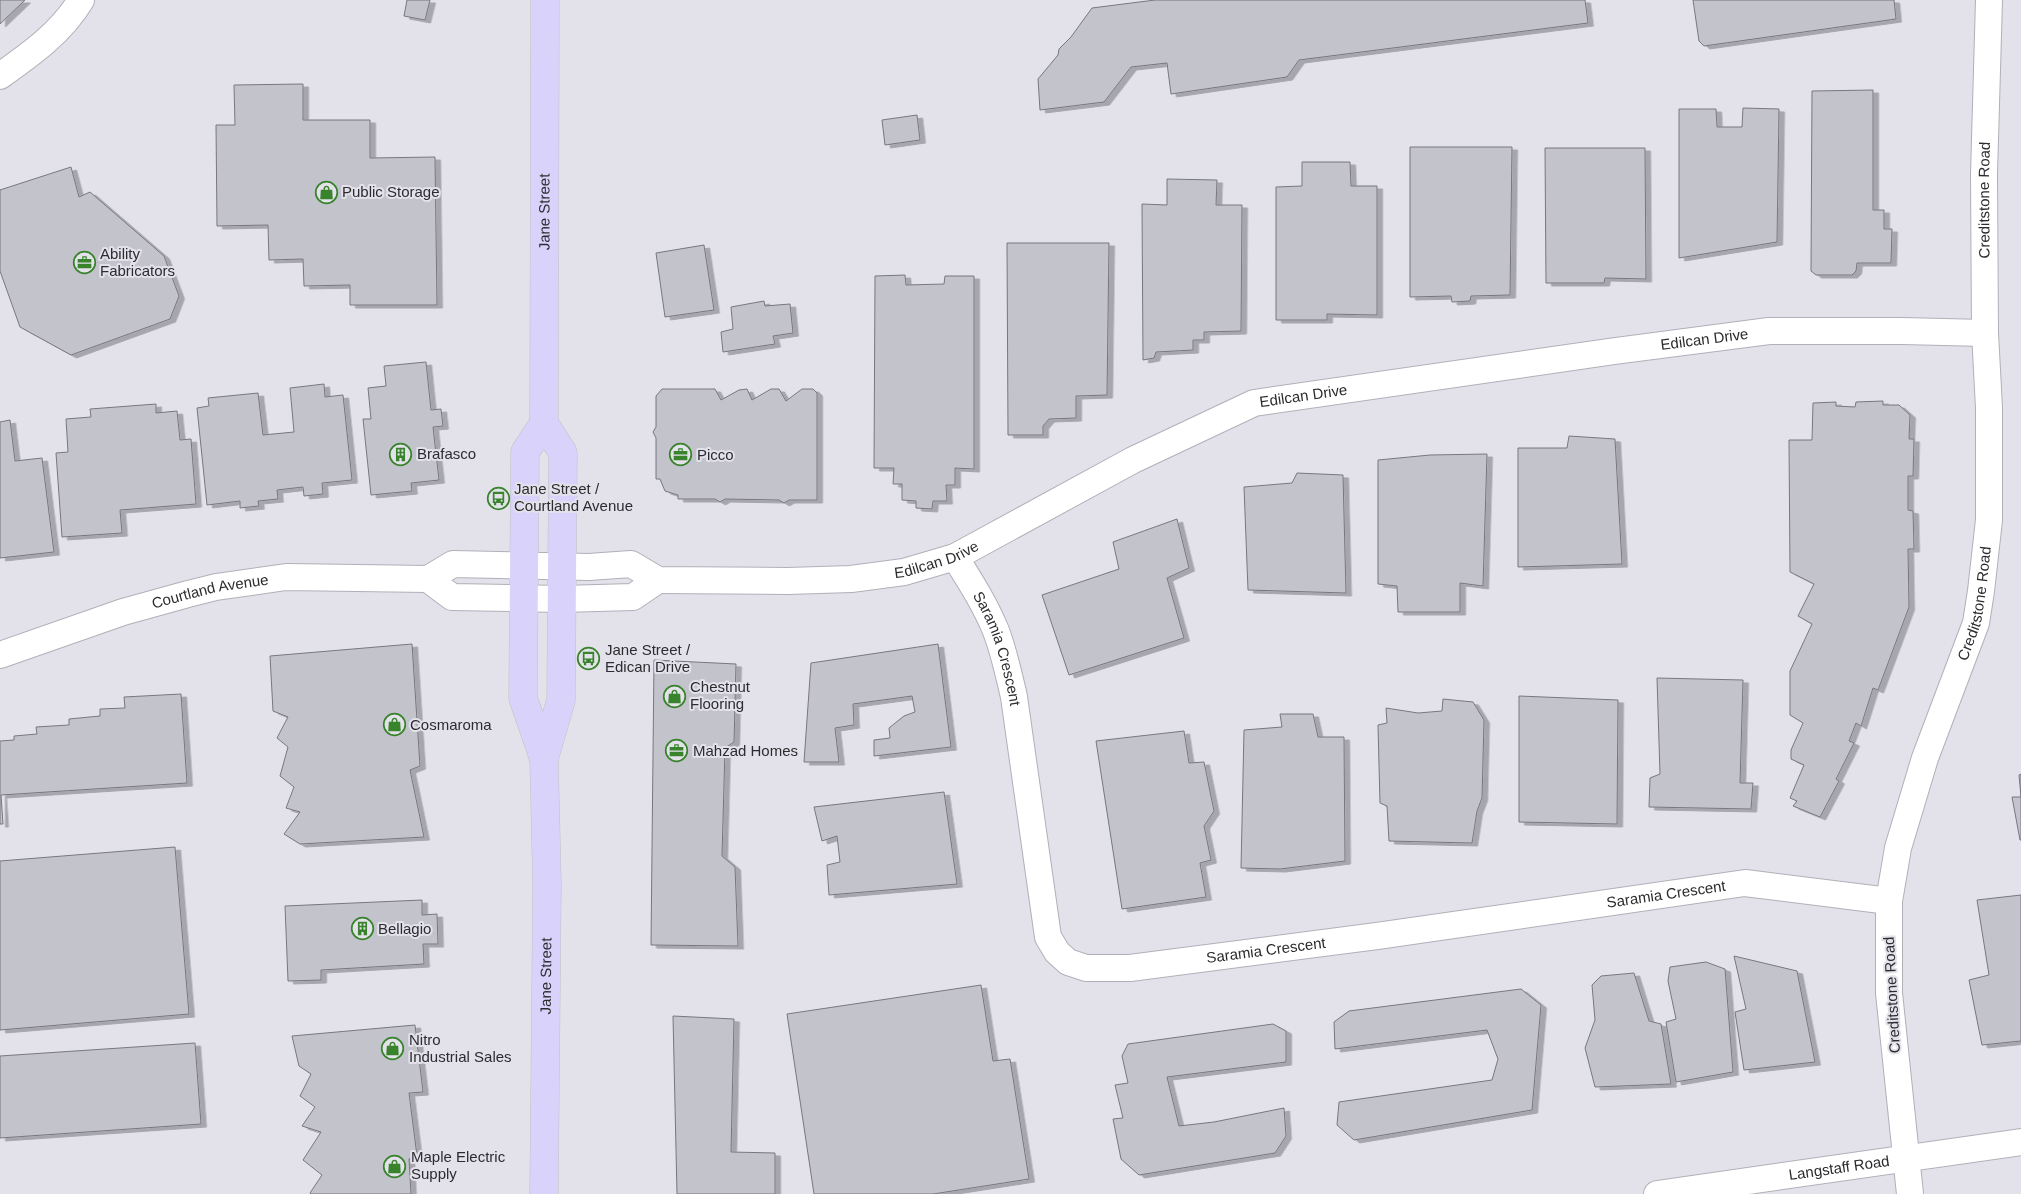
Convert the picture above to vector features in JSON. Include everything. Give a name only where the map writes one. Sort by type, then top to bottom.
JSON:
[{"type":"main road","name":"Jane Street","points":[[544,1194],[547,904],[544,759],[561,700],[563,454],[544,423],[545,0]]},
{"type":"main road","name":"Jane Street","points":[[544,423],[525,452],[523,698],[544,759]]},
{"type":"street","points":[[0,76],[43,45],[74,12],[81,0]]},
{"type":"street","name":"Creditstone Road","points":[[1910,1194],[1889,993],[1889,901],[1898,848],[1922,767],[1976,623],[1989,520],[1989,408],[1985,333],[1984,174],[1988,0]]},
{"type":"street","name":"Edilcan Drive","points":[[658,580],[788,581],[851,579],[904,572],[955,556],[1133,460],[1254,403],[1636,348],[1769,331],[1902,330],[1985,333]]},
{"type":"street","name":"Saramia Crescent","points":[[955,556],[990,617],[1007,666],[1014,697],[1048,937],[1056,952],[1068,962],[1086,968],[1130,968],[1377,936],[1745,884],[1889,901]]},
{"type":"street","points":[[453,564],[562,567],[631,564],[658,580],[633,597],[562,600],[452,597],[428,579],[453,564]]},
{"type":"street","name":"Courtland Avenue","points":[[0,655],[123,612],[216,587],[286,577],[428,579]]},
{"type":"street","name":"Langstaff Road","points":[[1657,1194],[2021,1142]]},
{"type":"building","points":[[0,0],[25,0],[0,24]]},
{"type":"building","points":[[407,0],[430,0],[425,20],[404,16]]},
{"type":"building","points":[[1155,0],[1585,0],[1588,23],[1299,60],[1287,77],[1171,94],[1167,63],[1131,67],[1104,102],[1040,110],[1038,79],[1092,8]]},
{"type":"building","points":[[1693,0],[1894,0],[1896,19],[1704,46],[1699,41]]},
{"type":"building","name":"Public Storage","points":[[303,84],[303,120],[370,120],[370,158],[435,157],[437,305],[350,305],[350,285],[304,286],[303,259],[269,260],[268,225],[217,226],[216,125],[235,125],[234,85]]},
{"type":"building","points":[[1873,90],[1873,210],[1884,210],[1884,229],[1892,229],[1891,263],[1857,263],[1856,271],[1852,275],[1816,275],[1811,271],[1812,91]]},
{"type":"building","points":[[1743,108],[1779,109],[1777,242],[1679,258],[1679,109],[1716,109],[1717,127],[1742,127]]},
{"type":"building","points":[[917,115],[920,140],[885,145],[882,120]]},
{"type":"building","points":[[1410,147],[1512,147],[1510,295],[1471,296],[1470,301],[1452,302],[1451,296],[1410,297]]},
{"type":"building","points":[[1545,148],[1645,148],[1646,279],[1605,278],[1604,283],[1546,283]]},
{"type":"building","points":[[1302,162],[1350,162],[1351,186],[1377,186],[1377,315],[1327,314],[1327,320],[1276,320],[1276,187],[1302,186]]},
{"type":"building","name":"Ability Fabricators","points":[[71,167],[79,197],[90,192],[164,256],[179,296],[170,319],[71,355],[20,327],[0,271],[0,190]]},
{"type":"building","points":[[1167,179],[1217,180],[1216,205],[1242,205],[1241,331],[1204,332],[1204,340],[1193,340],[1193,350],[1156,352],[1154,358],[1143,360],[1142,204],[1167,205]]},
{"type":"building","points":[[1007,243],[1109,243],[1107,395],[1076,396],[1076,418],[1049,419],[1043,426],[1043,435],[1008,435]]},
{"type":"building","points":[[704,245],[714,310],[665,317],[656,253]]},
{"type":"building","points":[[905,275],[906,285],[944,284],[945,276],[974,276],[974,469],[955,468],[955,485],[946,485],[947,501],[933,501],[932,509],[916,508],[916,501],[902,500],[902,484],[893,484],[894,468],[874,468],[875,276]]},
{"type":"building","points":[[764,301],[765,306],[790,304],[793,333],[773,336],[775,344],[723,352],[721,332],[733,329],[731,307]]},
{"type":"building","name":"Brafasco","points":[[426,362],[431,410],[441,409],[443,426],[433,427],[439,480],[411,483],[412,491],[371,495],[363,419],[371,419],[368,388],[386,386],[384,366]]},
{"type":"building","points":[[324,384],[325,397],[343,395],[352,480],[322,483],[323,494],[304,496],[303,487],[277,490],[278,499],[258,501],[259,506],[240,508],[240,501],[207,505],[197,408],[209,406],[208,398],[258,393],[263,435],[294,432],[290,388]]},
{"type":"building","points":[[662,389],[715,389],[721,400],[739,390],[747,389],[752,400],[771,389],[779,389],[786,401],[802,389],[813,389],[817,393],[817,500],[789,500],[784,503],[779,500],[725,499],[720,502],[715,499],[678,499],[678,495],[665,491],[660,479],[656,479],[656,438],[653,432],[656,427],[656,396]]},
{"type":"building","points":[[1883,401],[1883,405],[1899,405],[1910,415],[1909,439],[1914,439],[1913,476],[1908,476],[1908,510],[1913,511],[1914,549],[1908,549],[1909,607],[1878,690],[1873,688],[1861,726],[1856,723],[1849,741],[1854,743],[1836,779],[1839,781],[1820,817],[1793,806],[1797,801],[1790,798],[1804,765],[1791,759],[1791,750],[1803,723],[1790,715],[1790,671],[1812,624],[1798,616],[1814,584],[1790,572],[1789,440],[1812,440],[1813,403],[1836,402],[1836,406],[1855,407],[1856,402]]},
{"type":"building","points":[[156,404],[156,413],[177,411],[180,440],[191,439],[196,504],[120,510],[122,533],[62,537],[56,453],[68,452],[66,419],[91,417],[90,409]]},
{"type":"building","points":[[10,420],[15,461],[42,458],[54,552],[0,558],[0,422]]},
{"type":"building","points":[[1569,436],[1615,439],[1622,564],[1518,567],[1518,448],[1567,448]]},
{"type":"building","points":[[1487,454],[1483,586],[1460,583],[1460,612],[1398,612],[1397,586],[1378,584],[1378,460],[1430,455]]},
{"type":"building","points":[[1297,473],[1343,475],[1346,593],[1248,590],[1244,487],[1292,483]]},
{"type":"building","points":[[1177,519],[1189,568],[1167,578],[1184,638],[1069,675],[1042,595],[1119,569],[1113,542]]},
{"type":"building","points":[[412,644],[420,766],[410,770],[424,837],[300,844],[284,834],[300,812],[286,808],[294,787],[280,776],[288,747],[277,738],[288,717],[273,711],[270,656]]},
{"type":"building","points":[[938,644],[951,747],[874,756],[874,740],[890,738],[889,728],[904,716],[915,712],[912,696],[853,704],[854,725],[835,728],[839,762],[804,762],[811,663]]},
{"type":"building","points":[[654,660],[736,664],[734,742],[725,748],[722,856],[735,867],[738,946],[651,945]]},
{"type":"building","points":[[1657,678],[1743,680],[1740,783],[1753,783],[1751,809],[1649,807],[1650,778],[1660,774]]},
{"type":"building","points":[[181,694],[187,783],[1,795],[3,824],[0,824],[0,741],[14,740],[14,736],[37,734],[36,727],[69,725],[69,719],[100,716],[100,709],[125,708],[124,697]]},
{"type":"building","points":[[1519,696],[1618,700],[1617,824],[1519,822]]},
{"type":"building","points":[[1443,699],[1473,702],[1484,720],[1482,798],[1477,811],[1472,843],[1389,841],[1387,806],[1380,803],[1378,725],[1387,723],[1386,708],[1418,713],[1442,711]]},
{"type":"building","points":[[1280,714],[1313,714],[1318,737],[1344,737],[1345,861],[1280,869],[1241,868],[1244,730],[1282,727]]},
{"type":"building","points":[[1184,731],[1189,763],[1204,762],[1214,811],[1204,826],[1211,860],[1200,863],[1206,897],[1122,909],[1096,741]]},
{"type":"building","points":[[2021,774],[2021,797],[2019,775]]},
{"type":"building","points":[[944,792],[957,884],[829,895],[827,865],[840,862],[837,836],[822,841],[814,807]]},
{"type":"building","points":[[2012,797],[2021,797],[2021,840],[2020,840]]},
{"type":"building","points":[[175,847],[189,1014],[0,1030],[0,861]]},
{"type":"building","points":[[2021,895],[2021,1041],[1982,1045],[1969,980],[1989,975],[1977,900]]},
{"type":"building","name":"Bellagio","points":[[422,900],[422,915],[437,914],[438,944],[423,944],[424,964],[321,970],[321,980],[288,981],[285,906]]},
{"type":"building","points":[[1734,956],[1797,971],[1815,1062],[1744,1070],[1735,1012],[1746,1009]]},
{"type":"building","points":[[1706,962],[1725,969],[1733,1072],[1676,1082],[1666,1022],[1676,1019],[1668,981],[1670,967]]},
{"type":"building","points":[[1634,973],[1649,1021],[1661,1024],[1671,1084],[1595,1087],[1585,1048],[1595,1020],[1592,985],[1601,976]]},
{"type":"building","points":[[981,985],[993,1061],[1010,1059],[1029,1179],[933,1194],[814,1194],[787,1014]]},
{"type":"building","points":[[1521,989],[1541,1005],[1532,1110],[1354,1140],[1337,1125],[1339,1102],[1492,1080],[1498,1059],[1487,1030],[1335,1049],[1334,1022],[1349,1011]]},
{"type":"building","points":[[673,1016],[734,1019],[731,1152],[775,1153],[775,1194],[677,1194]]},
{"type":"building","points":[[1273,1024],[1286,1031],[1286,1062],[1167,1077],[1179,1126],[1214,1122],[1284,1108],[1286,1136],[1275,1153],[1139,1175],[1121,1159],[1113,1119],[1123,1118],[1115,1085],[1128,1083],[1122,1056],[1128,1044]]},
{"type":"building","points":[[415,1025],[423,1092],[409,1093],[417,1156],[409,1159],[411,1194],[311,1194],[322,1175],[303,1160],[321,1132],[302,1126],[315,1107],[300,1096],[311,1074],[299,1066],[292,1036]]},
{"type":"building","points":[[195,1043],[201,1124],[0,1138],[0,1056]]},
{"type":"place","name":"Public Storage","points":[[326,192]]},
{"type":"place","name":"Ability Fabricators","points":[[84,263]]},
{"type":"place","name":"Brafasco","points":[[401,454]]},
{"type":"place","name":"Picco","points":[[681,455]]},
{"type":"place","name":"Jane Street / Courtland Avenue","points":[[498,498]]},
{"type":"place","name":"Jane Street / Edican Drive","points":[[589,659]]},
{"type":"place","name":"Chestnut Flooring","points":[[674,696]]},
{"type":"place","name":"Cosmaroma","points":[[394,725]]},
{"type":"place","name":"Mahzad Homes","points":[[677,751]]},
{"type":"place","name":"Bellagio","points":[[362,929]]},
{"type":"place","name":"Nitro Industrial Sales","points":[[393,1049]]},
{"type":"place","name":"Maple Electric Supply","points":[[395,1166]]}]
